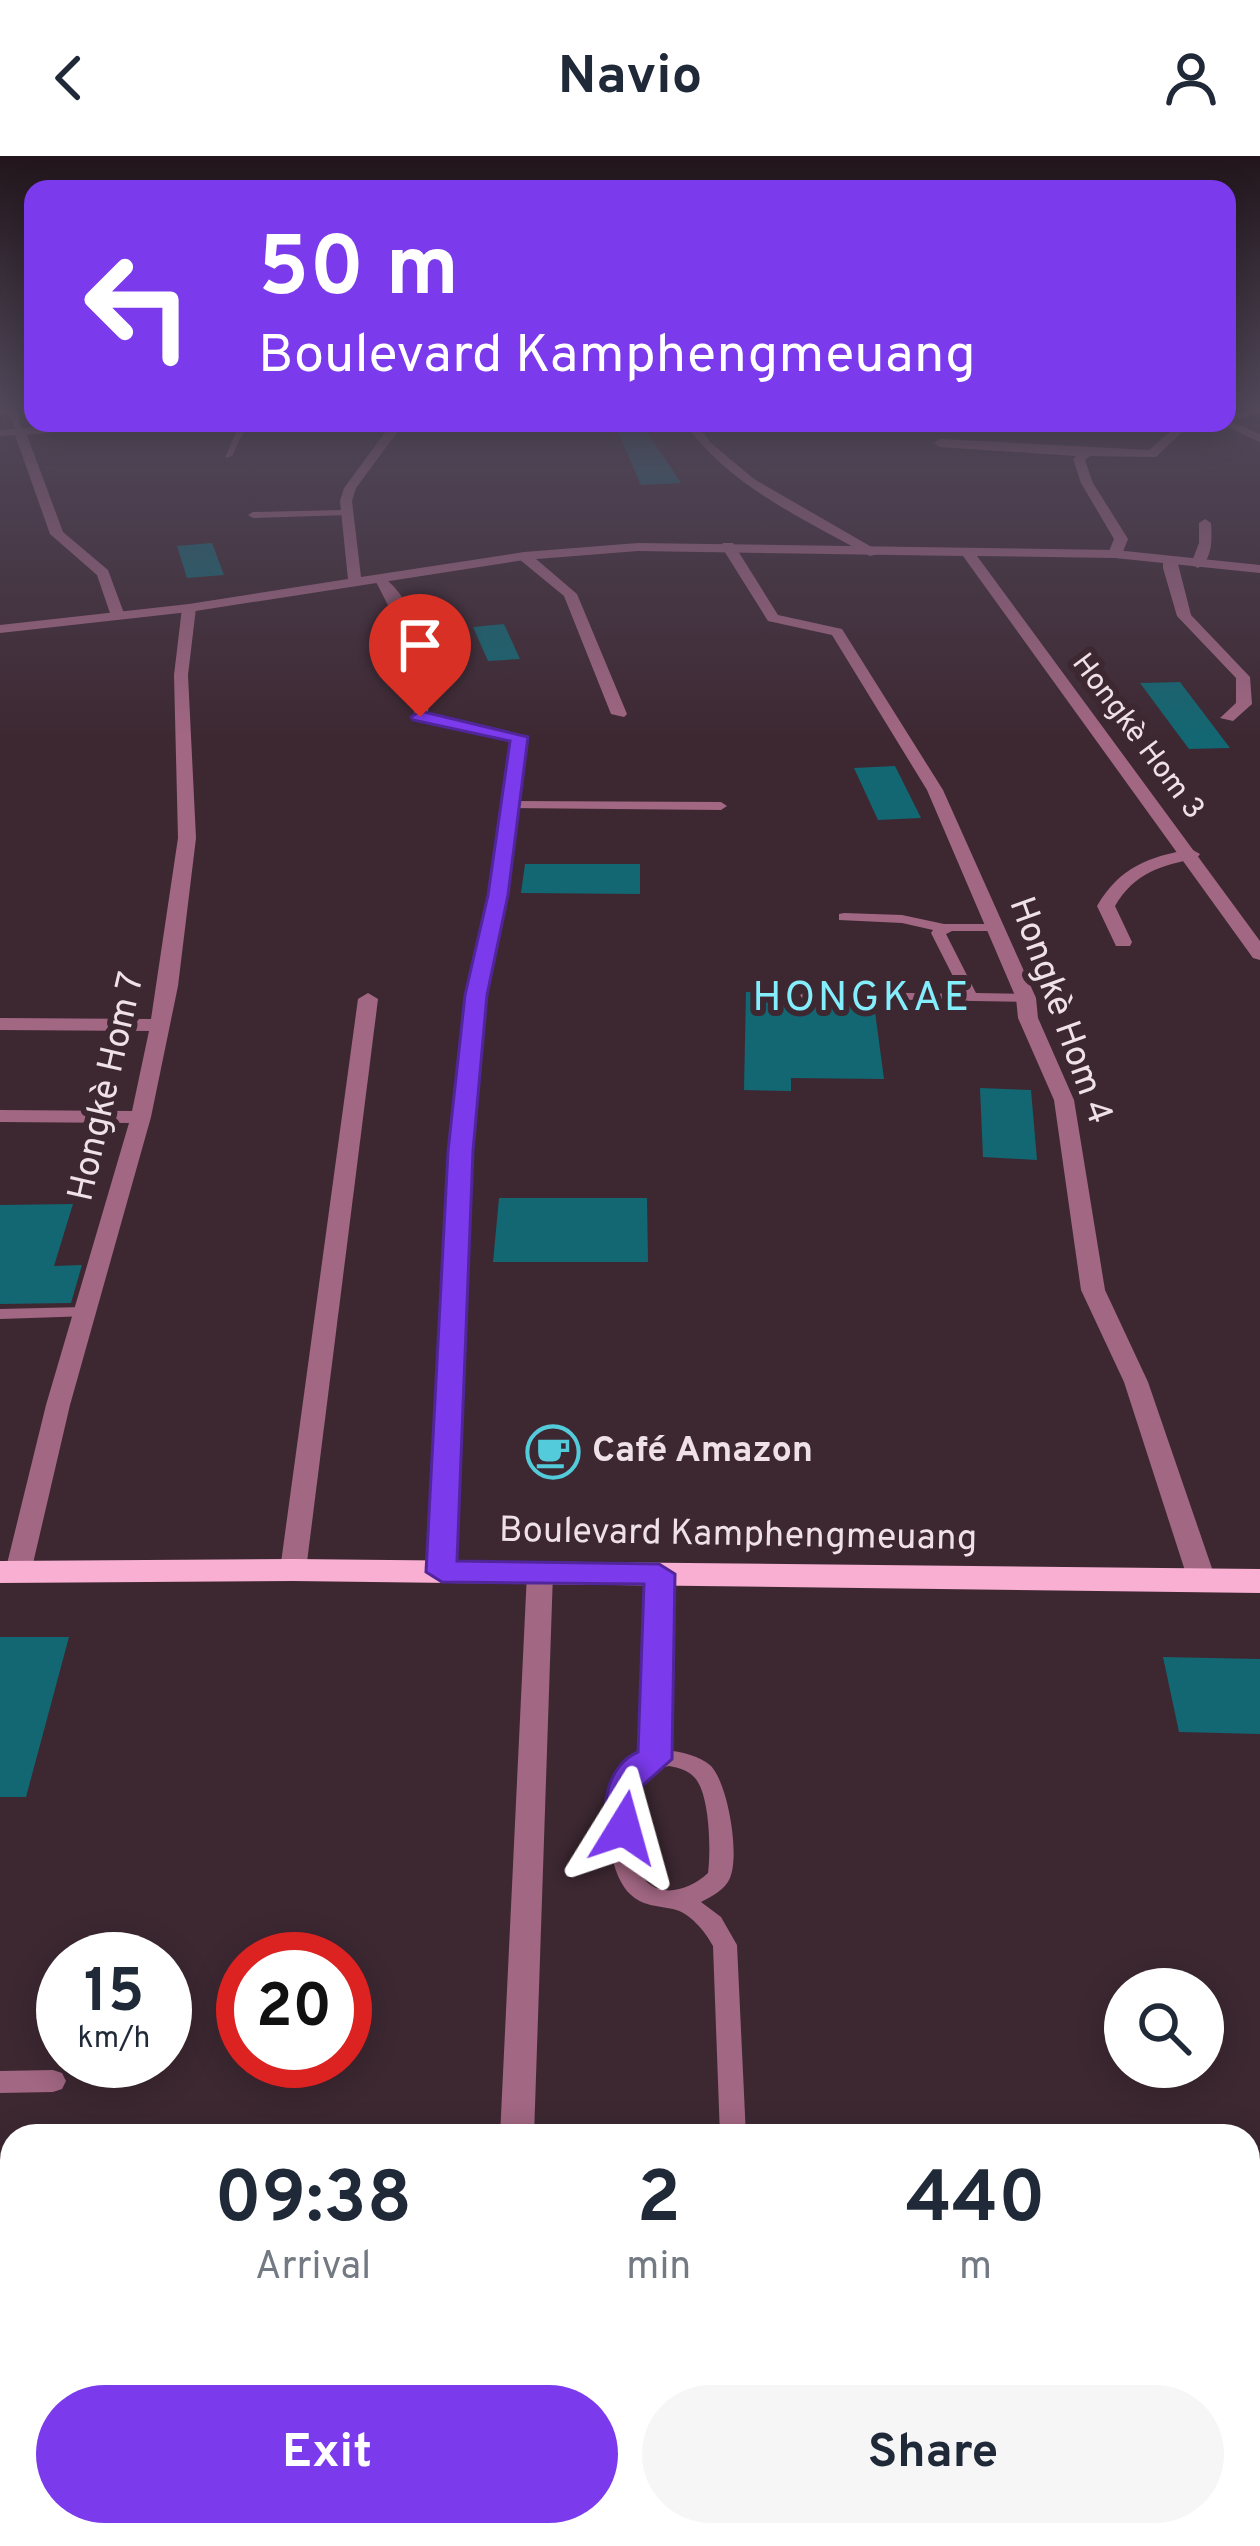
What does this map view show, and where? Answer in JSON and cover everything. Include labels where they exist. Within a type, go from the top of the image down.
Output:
[{"type":"main road","name":"Boulevard Kamphengmeuang","points":[[9,1572],[293,1570],[1260,1581]]},
{"type":"street","points":[[51,517],[57,533],[103,573],[118,616]]},
{"type":"street","points":[[345,517],[355,584]]},
{"type":"street","points":[[811,517],[875,553]]},
{"type":"street","points":[[1107,517],[1121,539],[1115,554]]},
{"type":"street","points":[[1198,564],[1206,543],[1205,523]]},
{"type":"street","points":[[0,629],[189,608],[524,556],[728,546],[875,553],[1115,554],[1260,568]]},
{"type":"street","name":"Hongkè Hom 4","points":[[728,546],[773,618],[837,632],[935,790],[997,927],[1026,998],[1028,1018],[1064,1100],[1094,1291],[1136,1382],[1202,1580]]},
{"type":"street","name":"Hongkè Hom 3","points":[[968,554],[1260,954]]},
{"type":"street","points":[[524,556],[570,594],[619,714]]},
{"type":"street","points":[[1170,560],[1169,578],[1185,604],[1184,616],[1195,633],[1243,677],[1244,704],[1228,718]]},
{"type":"street","points":[[382,580],[414,631],[423,688],[420,717],[519,737],[512,805],[476,995],[460,1151],[442,1572]]},
{"type":"street","name":"Hongkè Hom 7","points":[[9,1572],[141,1117],[160,1025],[187,838],[181,675],[189,608]]},
{"type":"street","points":[[1123,942],[1106,906],[1118,883],[1143,862],[1191,854]]},
{"type":"street","points":[[293,1570],[368,999]]},
{"type":"street","points":[[0,1024],[160,1025]]},
{"type":"street","points":[[0,1116],[141,1117]]},
{"type":"street","points":[[517,2124],[540,1573]]},
{"type":"lane","points":[[512,805],[722,806]]},
{"type":"lane","points":[[844,916],[902,919],[944,928],[997,927]]},
{"type":"lane","points":[[944,928],[938,933],[974,999]]},
{"type":"lane","points":[[807,995],[1026,998]]},
{"type":"lane","points":[[0,1314],[84,1312]]},
{"type":"lane","points":[[655,1759],[659,1574]]},
{"type":"lane","points":[[682,1900],[710,1888],[719,1877],[714,1783],[708,1773],[684,1760],[655,1759],[641,1764],[625,1783],[626,1864],[629,1876],[650,1895],[682,1900],[713,1924],[725,1945],[732,2124]]},
{"type":"lane","points":[[0,2081],[36,2080]]},
{"type":"building","points":[[212,543],[224,575],[187,578],[177,546]]},
{"type":"building","points":[[504,624],[520,659],[488,661],[473,627]]},
{"type":"building","points":[[1180,682],[1230,748],[1189,749],[1140,683]]},
{"type":"building","points":[[895,766],[921,818],[878,820],[854,768]]},
{"type":"building","points":[[525,864],[640,864],[640,894],[521,893]]},
{"type":"building","points":[[746,992],[790,993],[790,1003],[874,1004],[884,1079],[791,1078],[791,1091],[744,1090]]},
{"type":"building","points":[[980,1088],[1031,1090],[1037,1160],[983,1157]]},
{"type":"building","points":[[499,1198],[647,1198],[648,1262],[493,1262]]},
{"type":"building","points":[[73,1204],[54,1266],[82,1265],[71,1303],[0,1304],[0,1205]]},
{"type":"building","points":[[0,1637],[69,1637],[26,1797],[0,1797]]},
{"type":"building","points":[[1163,1657],[1260,1659],[1260,1734],[1179,1732]]},
{"type":"place","name":"Café Amazon","points":[[553,1452]]},
{"type":"district","name":"HONGKAE","points":[[862,999]]},
{"type":"route","points":[[420,717],[519,737],[498,895],[476,995],[460,1151],[442,1572],[659,1574],[655,1759],[631,1772],[625,1783],[624,1828]]}]
